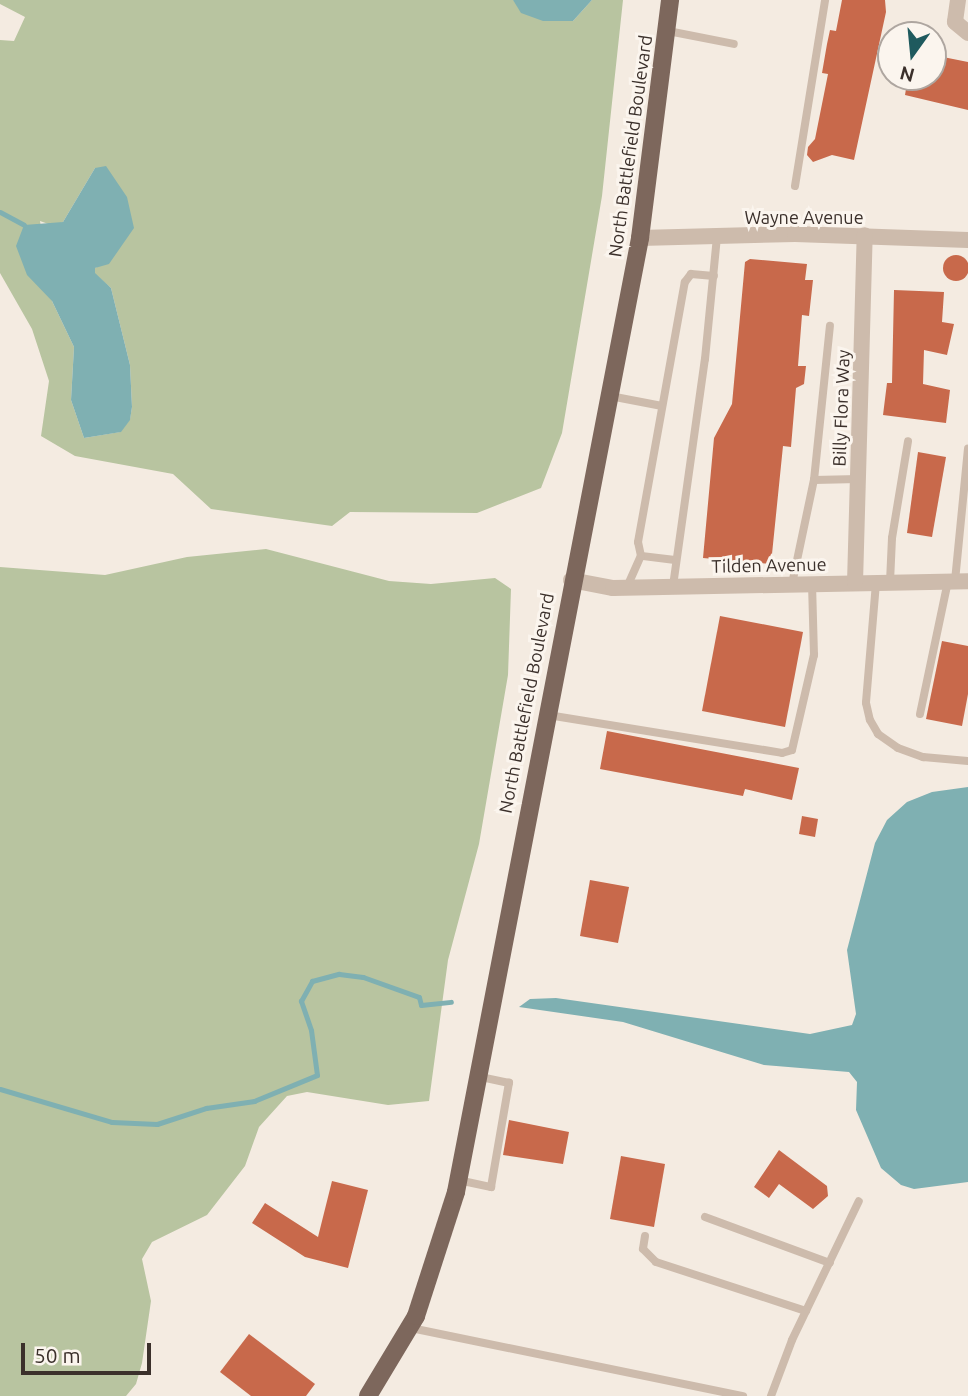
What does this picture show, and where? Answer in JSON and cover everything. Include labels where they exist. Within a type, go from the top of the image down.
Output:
[{"type":"main road","name":"North Battlefield Boulevard","points":[[368,1396],[411,1328],[432,1279],[458,1180],[571,580],[640,238],[670,0]]},
{"type":"street","points":[[958,0],[955,22],[968,33]]},
{"type":"street","name":"Wayne Avenue","points":[[640,238],[866,235],[968,240]]},
{"type":"street","name":"Billy Flora Way","points":[[855,583],[866,235]]},
{"type":"street","name":"Tilden Avenue","points":[[571,580],[627,587],[957,581]]},
{"type":"lane","points":[[795,186],[825,0]]},
{"type":"lane","points":[[668,31],[734,44]]},
{"type":"lane","points":[[673,586],[717,237]]},
{"type":"lane","points":[[627,587],[641,556],[638,542],[685,282],[691,274],[714,276]]},
{"type":"lane","points":[[792,584],[814,480],[830,326]]},
{"type":"lane","points":[[608,396],[663,406]]},
{"type":"lane","points":[[908,441],[883,582],[866,703],[877,734],[898,747],[923,757],[968,761]]},
{"type":"lane","points":[[920,714],[957,581],[967,453]]},
{"type":"lane","points":[[814,480],[858,479]]},
{"type":"lane","points":[[641,556],[675,560]]},
{"type":"lane","points":[[545,715],[782,753],[792,750],[814,655],[812,584]]},
{"type":"lane","points":[[458,1180],[491,1187],[509,1083],[477,1076]]},
{"type":"lane","points":[[771,1396],[806,1311],[859,1201]]},
{"type":"lane","points":[[705,1217],[830,1263]]},
{"type":"lane","points":[[645,1236],[643,1249],[656,1262],[806,1311]]},
{"type":"lane","points":[[411,1328],[743,1396]]},
{"type":"green space","points":[[0,0],[513,0],[573,21],[592,0],[623,0],[602,196],[562,433],[541,488],[477,513],[350,512],[332,526],[211,509],[173,474],[75,456],[41,436],[49,381],[32,329],[0,273],[0,40],[14,41],[25,17],[0,4]],"holes":[[[95,168],[105,263],[95,268],[95,274],[111,288],[130,365],[132,407],[130,419],[120,432],[84,438],[71,400],[74,347],[52,301],[40,221],[54,226],[63,222]]]},
{"type":"green space","points":[[266,549],[389,581],[431,584],[495,578],[511,589],[508,675],[479,844],[448,960],[429,1101],[388,1105],[307,1092],[287,1096],[259,1127],[245,1166],[207,1215],[152,1242],[142,1259],[151,1301],[142,1363],[136,1384],[126,1396],[0,1396],[0,567],[105,575],[187,557]]},
{"type":"water","points":[[513,0],[592,0],[573,21],[543,21],[521,13]]},
{"type":"water","points":[[106,166],[127,197],[134,228],[109,264],[95,268],[95,273],[111,288],[130,365],[132,407],[130,420],[121,432],[84,438],[71,400],[74,347],[52,301],[27,275],[16,246],[24,225],[63,222],[95,168]]},
{"type":"water","points":[[968,787],[968,1182],[914,1189],[901,1185],[881,1168],[856,1110],[857,1082],[849,1072],[764,1065],[623,1022],[519,1007],[530,999],[556,998],[810,1034],[852,1025],[856,1014],[847,950],[875,843],[887,820],[907,802],[932,792]]},
{"type":"building","points":[[842,0],[885,0],[884,21],[877,21],[877,54],[854,160],[832,155],[813,162],[807,155],[808,147],[815,139],[828,74],[822,73],[830,30],[836,31]]},
{"type":"building","points":[[947,58],[968,62],[968,110],[905,95],[906,91],[947,91]]},
{"type":"building","points":[[956,255],[965,259],[969,268],[965,277],[956,281],[947,277],[943,268],[947,259]]},
{"type":"building","points":[[750,259],[807,264],[805,280],[813,280],[809,316],[802,315],[798,366],[806,366],[804,384],[796,388],[791,447],[783,446],[771,564],[703,558],[714,438],[732,404],[745,262]]},
{"type":"building","points":[[894,290],[944,292],[942,322],[954,324],[947,355],[924,350],[923,384],[950,390],[946,423],[883,415],[887,383],[892,383]]},
{"type":"building","points":[[918,452],[946,457],[932,537],[907,533]]},
{"type":"building","points":[[720,616],[803,632],[785,727],[702,711]]},
{"type":"building","points":[[942,641],[968,646],[968,694],[962,726],[926,719]]},
{"type":"building","points":[[607,731],[799,768],[792,800],[745,789],[743,796],[600,769]]},
{"type":"building","points":[[802,816],[818,819],[815,837],[799,834]]},
{"type":"building","points":[[590,880],[629,887],[618,943],[580,936]]},
{"type":"building","points":[[509,1120],[569,1132],[563,1164],[503,1155]]},
{"type":"building","points":[[779,1150],[827,1186],[828,1196],[813,1209],[779,1184],[769,1198],[754,1187]]},
{"type":"building","points":[[621,1156],[665,1164],[654,1227],[610,1219]]},
{"type":"building","points":[[332,1181],[368,1190],[348,1268],[305,1257],[252,1223],[265,1203],[318,1237]]},
{"type":"building","points":[[249,1334],[315,1384],[306,1396],[251,1396],[220,1372]]},
{"type":"waterway","points":[[0,212],[24,225]]},
{"type":"waterway","points":[[0,1089],[112,1122],[157,1124],[206,1108],[254,1101],[317,1075],[311,1030],[301,1001],[312,981],[339,974],[363,977],[419,997],[421,1005],[451,1002]]}]
